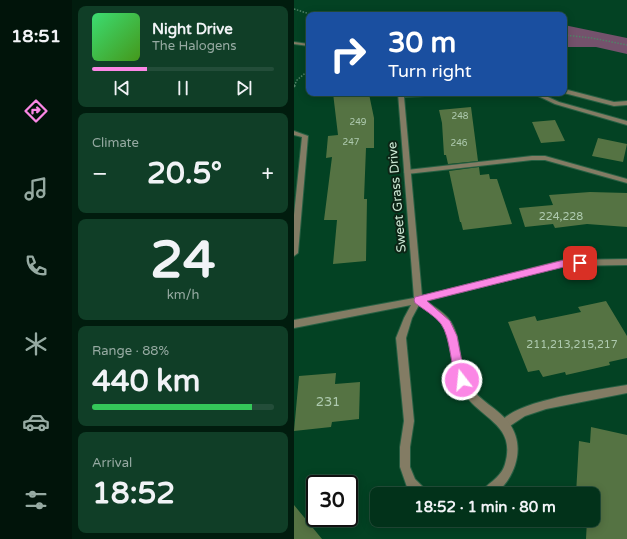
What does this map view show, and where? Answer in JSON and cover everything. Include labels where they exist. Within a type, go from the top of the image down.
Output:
[{"type":"street","points":[[294,44],[306,45]]},
{"type":"street","points":[[567,92],[614,104],[627,103]]},
{"type":"street","name":"Sweet Grass Drive","points":[[401,96],[418,300]]},
{"type":"street","points":[[542,96],[557,103],[627,123]]},
{"type":"street","points":[[294,133],[305,136],[296,216],[294,253]]},
{"type":"street","points":[[407,172],[545,158],[627,181]]},
{"type":"street","points":[[294,324],[418,300],[564,263],[627,262]]},
{"type":"street","points":[[418,300],[445,321],[452,336],[455,357],[462,380],[468,392],[480,404],[495,415],[509,432],[514,449],[511,464],[502,480],[494,487]]},
{"type":"street","points":[[416,487],[411,482],[405,467],[404,447],[409,421],[401,338],[408,318],[418,300]]},
{"type":"street","points":[[504,425],[522,412],[546,404],[627,389]]},
{"type":"path","points":[[294,9],[306,13]]},
{"type":"path","points":[[567,35],[592,38],[627,45]]},
{"type":"path","points":[[294,87],[297,80],[306,72]]},
{"type":"shaded area","points":[[567,26],[627,38],[627,54],[596,47],[567,47]]},
{"type":"building","points":[[333,96],[369,96],[374,118],[374,148],[366,148],[364,199],[367,199],[366,261],[333,264],[337,220],[324,220],[332,157],[326,158],[328,136],[338,135]]},
{"type":"building","points":[[471,107],[478,161],[448,164],[446,155],[444,155],[442,123],[439,110]]},
{"type":"building","points":[[555,120],[565,141],[541,143],[532,122]]},
{"type":"building","points":[[598,138],[627,144],[623,162],[592,156]]},
{"type":"building","points":[[479,167],[480,175],[489,174],[490,179],[497,179],[512,224],[463,230],[449,171]]},
{"type":"building","points":[[590,192],[627,193],[627,227],[587,224],[555,228],[553,224],[525,227],[519,208],[553,205],[549,195]]},
{"type":"building","points":[[606,301],[627,336],[627,358],[609,362],[610,365],[566,375],[565,372],[543,377],[539,370],[528,372],[508,322],[535,316],[537,321],[581,312],[578,307]]},
{"type":"building","points":[[336,373],[335,384],[360,382],[359,419],[332,422],[331,427],[294,431],[299,376]]},
{"type":"building","points":[[591,427],[627,435],[627,539],[586,539],[587,527],[600,527],[600,487],[576,487],[579,441],[590,443]]},
{"type":"building","points":[[294,505],[306,520],[306,527],[312,527],[322,539],[294,539]]},
{"type":"route","points":[[462,380],[455,357],[452,336],[445,321],[418,300],[564,263],[580,263]]}]
